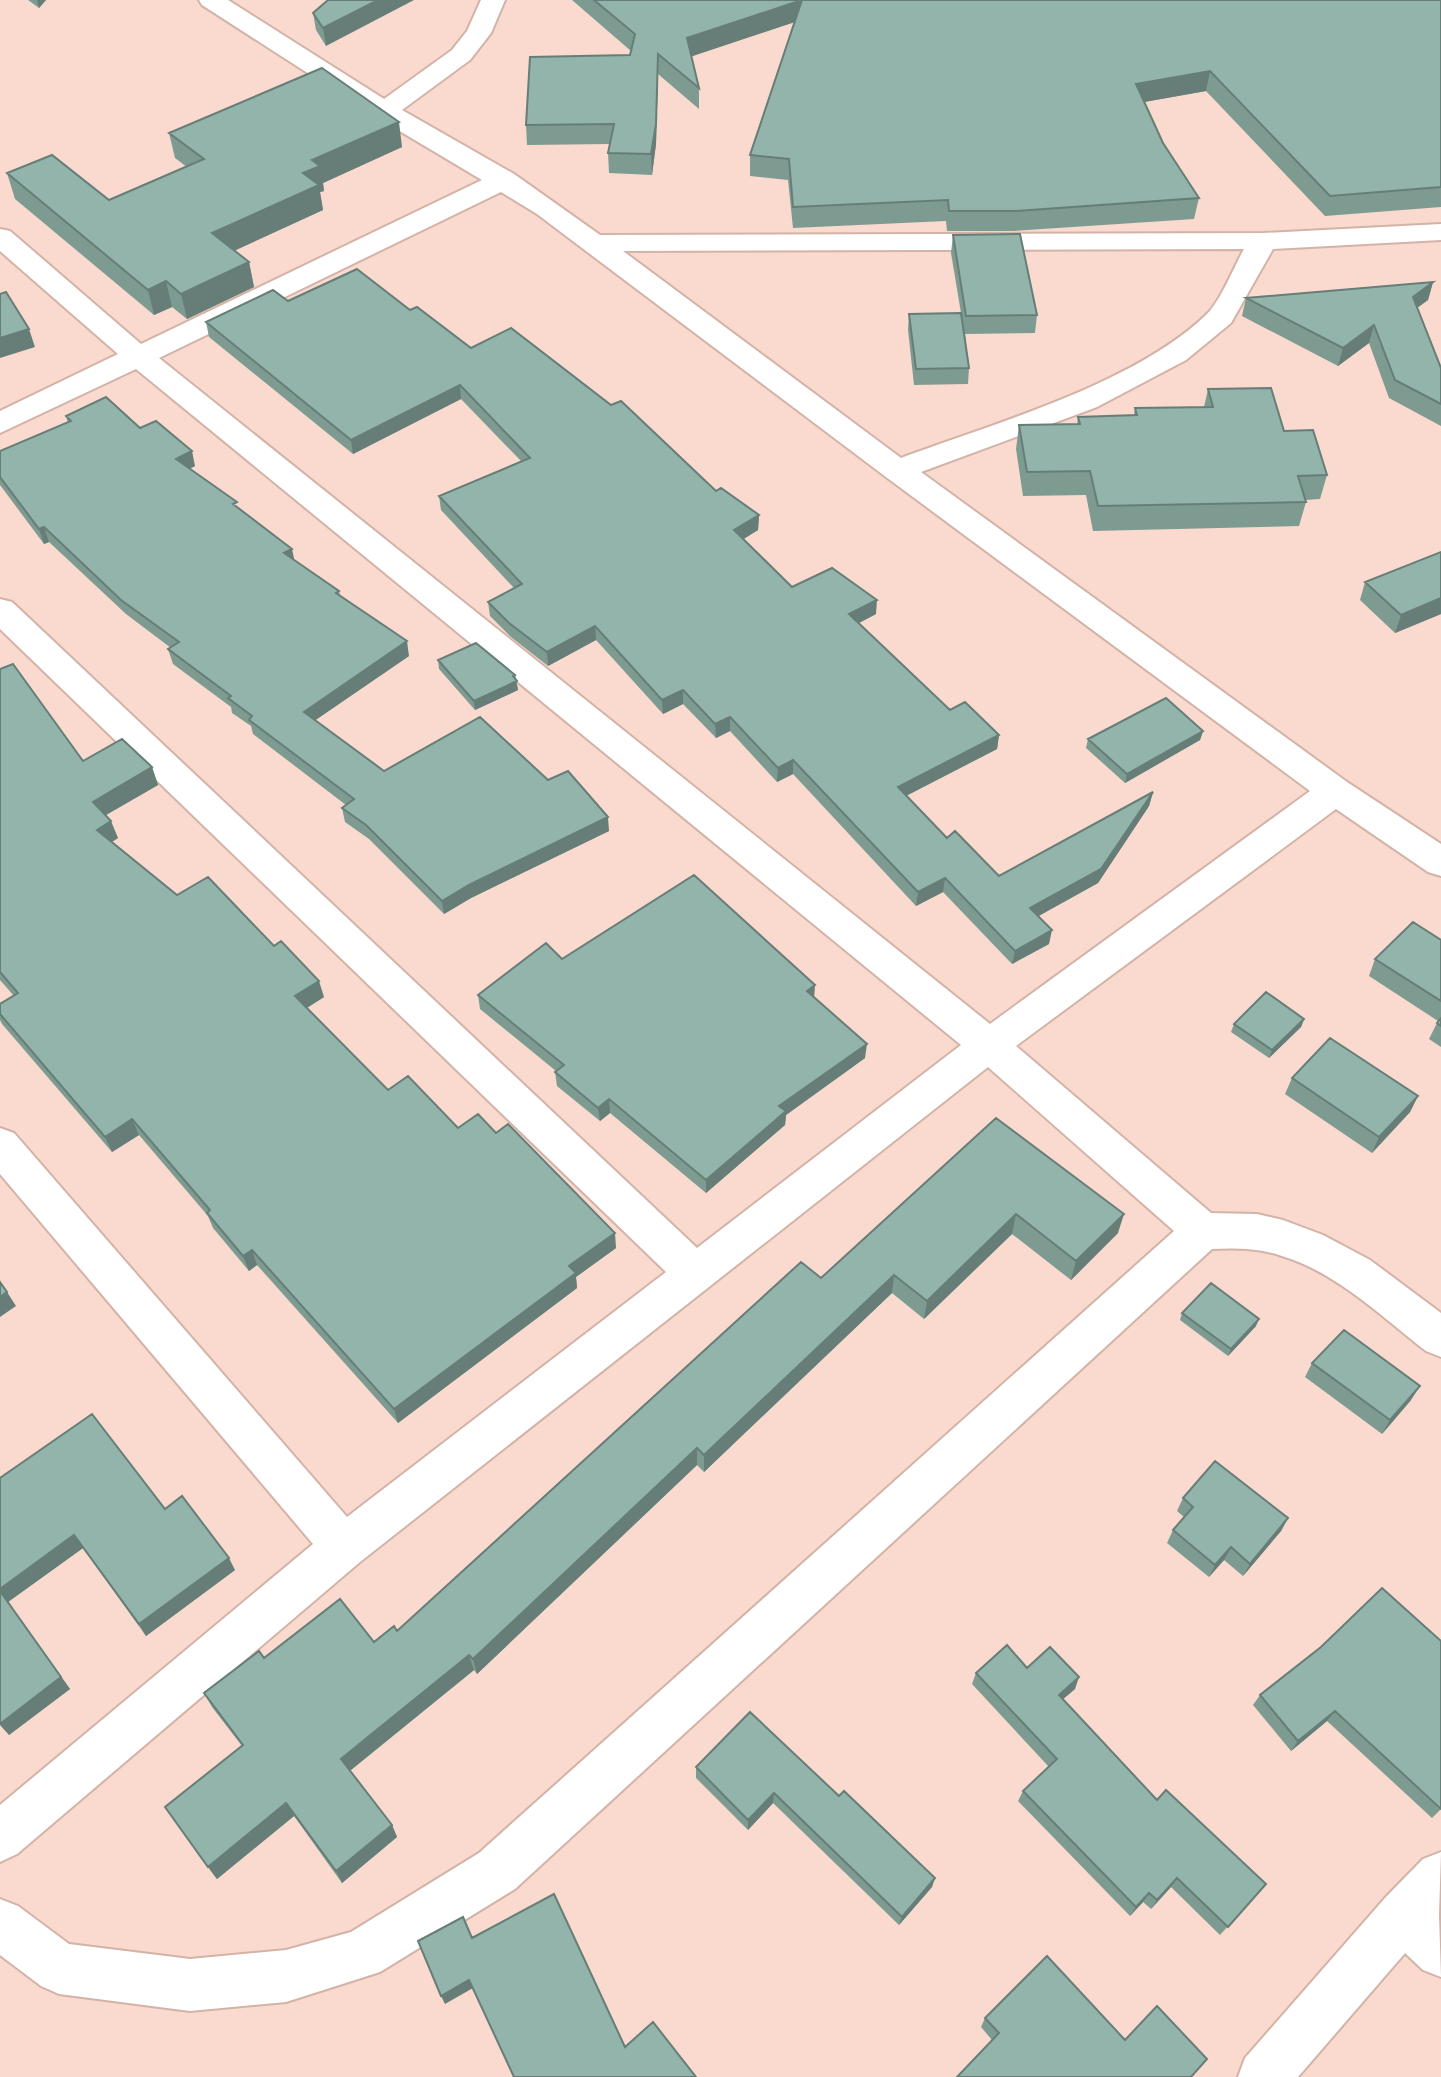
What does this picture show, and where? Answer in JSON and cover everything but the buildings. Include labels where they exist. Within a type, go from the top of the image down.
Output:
[{"type":"street","points":[[211,0],[385,111],[504,180],[596,243],[897,470],[1335,791],[1441,862]]},
{"type":"street","points":[[385,111],[461,55],[479,33],[493,0]]},
{"type":"street","points":[[0,424],[504,180]]},
{"type":"street","points":[[596,243],[1263,241],[1441,232]]},
{"type":"street","points":[[0,237],[139,357],[989,1045],[1203,1231],[1256,1232],[1305,1245],[1357,1274],[1441,1338]]},
{"type":"street","points":[[897,470],[1086,400],[1176,354],[1221,317],[1263,241]]},
{"type":"street","points":[[0,610],[695,1274]]},
{"type":"street","points":[[0,1837],[344,1547],[989,1045],[1335,791]]},
{"type":"street","points":[[0,1145],[344,1547]]},
{"type":"street","points":[[0,1924],[59,1968],[190,1985],[286,1976],[362,1954],[497,1871],[1203,1231]]},
{"type":"street","points":[[1264,2077],[1403,1916],[1441,1877]]},
{"type":"street","points":[[1403,1916],[1441,1952]]}]
